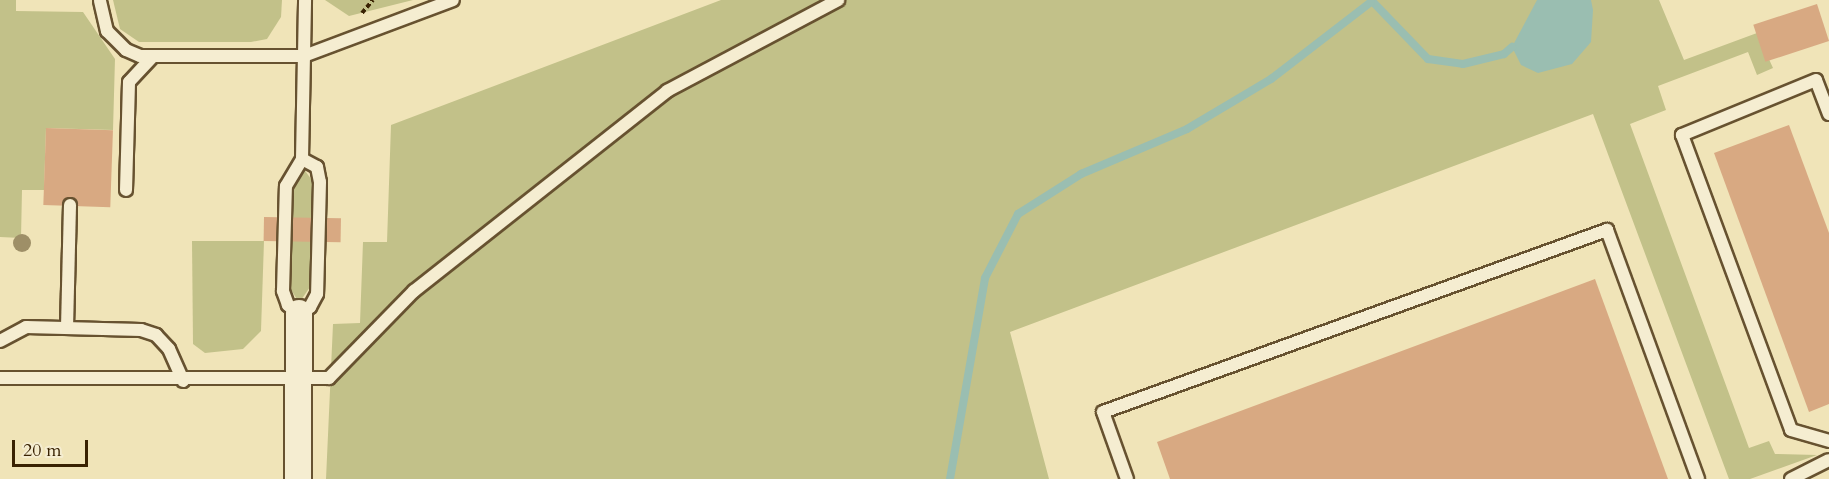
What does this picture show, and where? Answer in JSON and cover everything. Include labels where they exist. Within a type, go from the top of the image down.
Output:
[{"type":"street","points":[[298,479],[299,313]]},
{"type":"lane","points":[[302,159],[316,167],[320,182],[317,294],[310,307],[299,313],[288,304],[283,281],[286,186],[302,159],[305,0]]},
{"type":"lane","points":[[100,1],[107,31],[126,50],[153,56],[304,56],[453,0]]},
{"type":"lane","points":[[0,378],[299,381],[329,378],[414,291],[667,91],[838,0]]},
{"type":"lane","points":[[126,190],[129,82],[153,56]]},
{"type":"lane","points":[[1829,114],[1816,80],[1682,135],[1791,430],[1829,441]]},
{"type":"lane","points":[[68,327],[70,206]]},
{"type":"lane","points":[[1127,479],[1103,412],[1607,230],[1698,479]]},
{"type":"lane","points":[[0,341],[26,327],[68,327],[156,335],[183,381]]},
{"type":"lane","points":[[1791,479],[1829,460]]},
{"type":"shaded area","points":[[0,0],[16,0],[16,11],[83,12],[115,59],[113,130],[46,128],[44,190],[22,190],[21,238],[0,237]]},
{"type":"shaded area","points":[[113,0],[282,0],[281,17],[267,39],[251,42],[139,42],[120,29]]},
{"type":"shaded area","points":[[325,0],[413,0],[349,16]]},
{"type":"shaded area","points":[[721,0],[1537,0],[1591,42],[1591,0],[1659,0],[1684,60],[1757,33],[1773,68],[1757,75],[1748,52],[1658,86],[1666,110],[1630,124],[1749,448],[1769,441],[1775,454],[1817,455],[1750,479],[1729,479],[1593,114],[1010,332],[1049,479],[326,479],[333,324],[360,323],[363,242],[387,242],[391,125]]},
{"type":"shaded area","points":[[303,168],[314,183],[310,287],[299,303],[289,286],[293,184]]},
{"type":"shaded area","points":[[192,241],[264,241],[261,331],[243,349],[205,353],[193,344]]},
{"type":"water","points":[[1537,0],[1591,0],[1593,10],[1591,42],[1572,64],[1538,73],[1521,65],[1512,47]]},
{"type":"building","points":[[1817,4],[1829,41],[1765,62],[1753,25]]},
{"type":"building","points":[[1789,125],[1829,233],[1829,404],[1809,412],[1714,153]]},
{"type":"building","points":[[46,128],[113,130],[110,207],[43,205]]},
{"type":"building","points":[[264,217],[341,218],[341,242],[264,241]]},
{"type":"building","points":[[1595,279],[1668,479],[1170,479],[1157,442]]},
{"type":"waterway","points":[[1371,0],[1428,59],[1463,64],[1504,54],[1512,47]]},
{"type":"waterway","points":[[950,479],[985,278],[1018,214],[1081,174],[1187,129],[1271,79],[1371,2]]}]
